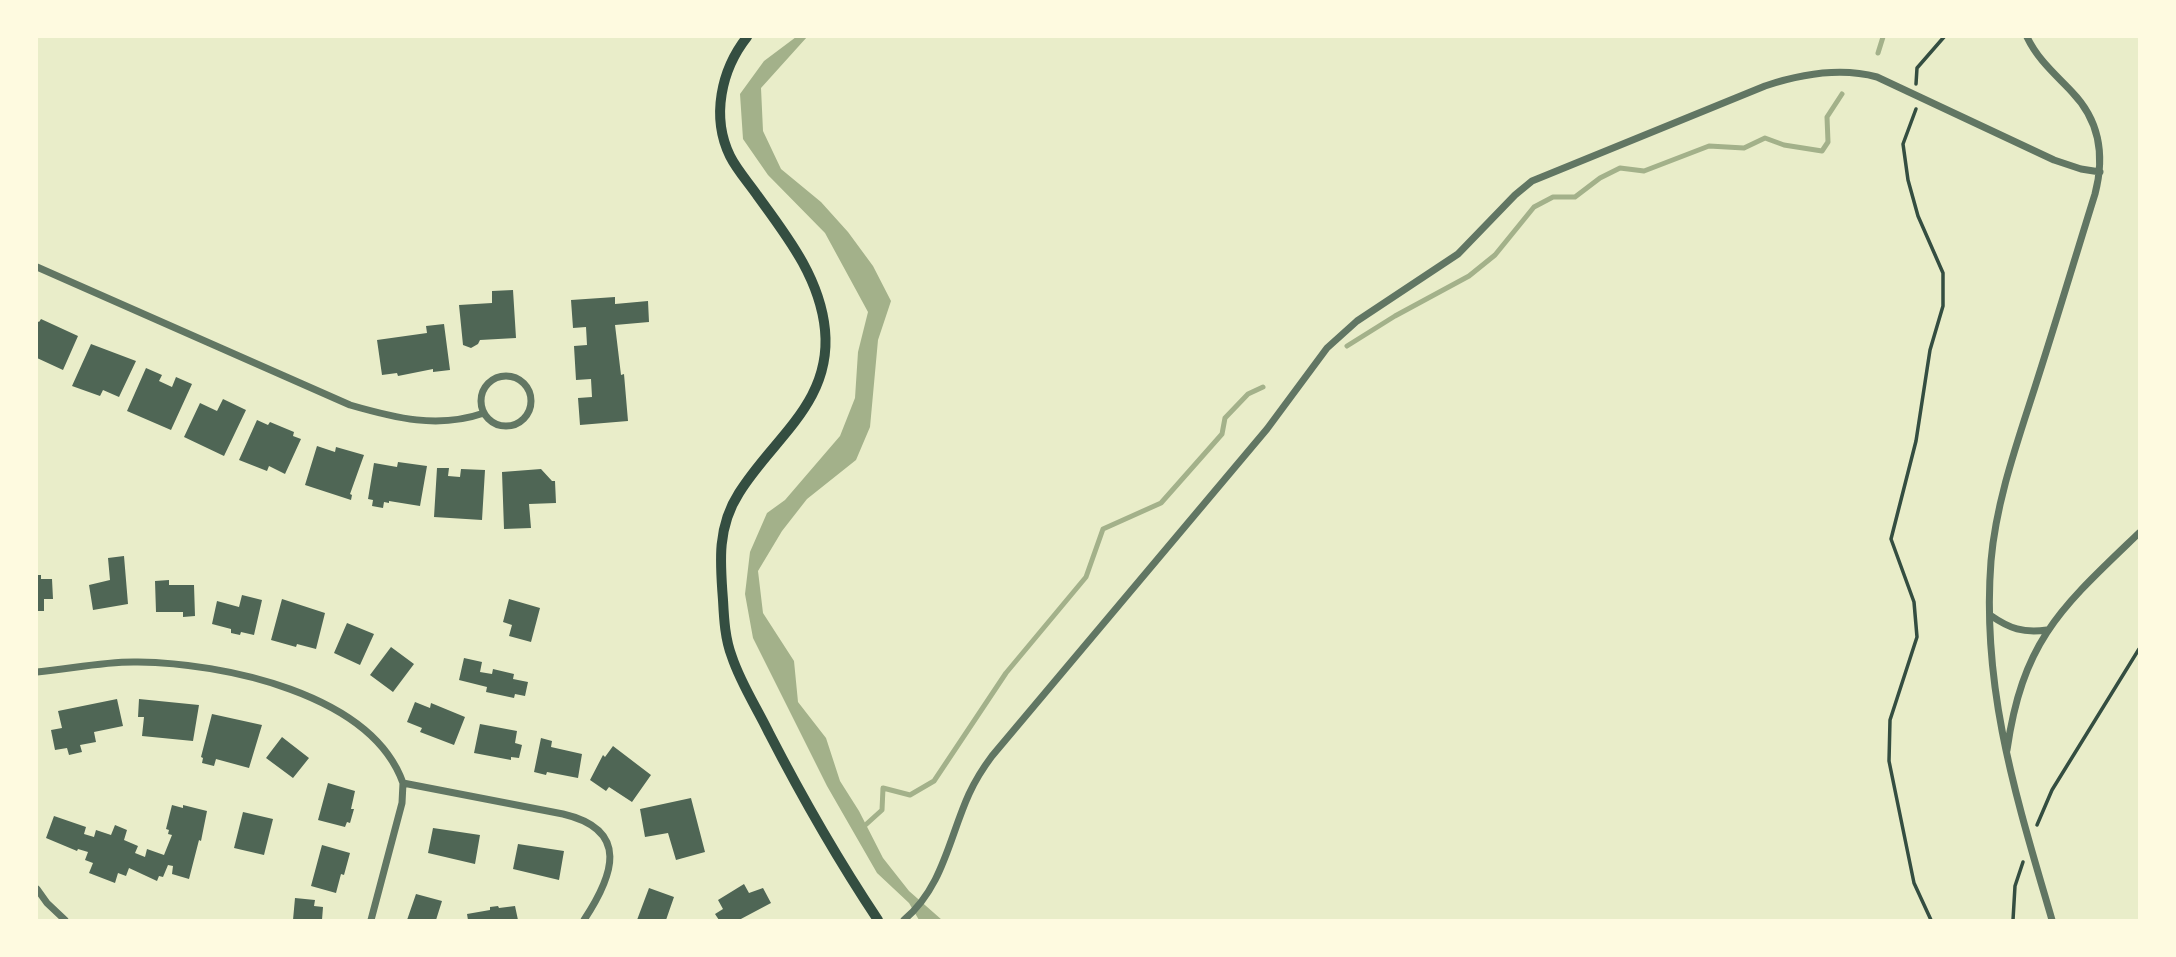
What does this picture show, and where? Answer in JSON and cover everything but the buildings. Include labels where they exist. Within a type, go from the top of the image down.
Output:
[{"type":"main road","points":[[747,37],[734,55],[723,85],[720,115],[723,137],[735,166],[790,240],[810,276],[822,310],[825,352],[822,370],[812,397],[744,485],[726,518],[720,553],[726,636],[737,670],[792,776],[878,920]]},
{"type":"street","points":[[2027,37],[2047,67],[2074,93],[2090,116],[2099,142],[2100,172],[2013,458],[1999,510],[1991,559],[1990,615],[1995,690],[2029,846],[2052,920]]},
{"type":"street","points":[[907,918],[926,897],[944,862],[968,795],[992,756],[1261,436],[1319,357],[1348,328],[1458,254],[1532,181],[1765,86],[1791,78],[1837,72],[1877,77],[2054,160],[2100,172]]},
{"type":"street","points":[[37,267],[350,405],[398,417],[433,422],[462,421],[484,413]]},
{"type":"street","points":[[505,376],[521,380],[527,385],[532,401],[527,417],[520,422],[504,426],[496,424],[484,413],[481,397],[489,382],[505,376]]},
{"type":"street","points":[[2007,754],[2020,689],[2035,651],[2047,630],[2077,593],[2139,533]]},
{"type":"street","points":[[1990,615],[2013,630],[2047,630]]},
{"type":"street","points":[[37,672],[137,662],[208,668],[254,678],[312,700],[350,719],[385,751],[399,771],[403,783],[402,803],[371,920]]},
{"type":"street","points":[[403,783],[582,818],[594,826],[606,839],[610,861],[608,878],[584,920]]},
{"type":"street","points":[[37,889],[65,920]]},
{"type":"path","points":[[1931,920],[1914,883],[1889,761],[1890,720],[1917,637],[1914,602],[1891,539],[1916,442],[1930,349],[1943,306],[1944,273],[1918,216],[1908,180],[1903,144],[1917,111],[1917,68],[1944,37]]},
{"type":"path","points":[[2035,832],[2052,790],[2139,649]]},
{"type":"path","points":[[2013,920],[2015,886],[2025,855]]},
{"type":"shaded area","points":[[796,37],[807,37],[761,88],[763,131],[781,169],[821,202],[848,232],[873,266],[891,301],[878,340],[870,427],[856,460],[807,499],[782,531],[758,571],[763,613],[794,661],[798,702],[826,738],[840,781],[883,858],[909,891],[942,920],[919,920],[909,903],[877,873],[827,786],[753,638],[745,594],[750,552],[767,513],[785,500],[840,436],[855,398],[858,352],[868,312],[825,233],[768,175],[743,139],[740,94],[764,61]]},
{"type":"waterway","points":[[1878,53],[1883,37]]},
{"type":"waterway","points":[[1347,346],[1395,316],[1469,276],[1495,255],[1534,207],[1553,197],[1575,197],[1600,178],[1620,168],[1644,171],[1709,146],[1744,148],[1765,138],[1784,145],[1822,151],[1828,142],[1827,117],[1842,94]]},
{"type":"waterway","points":[[861,829],[882,810],[883,788],[910,795],[934,781],[1006,673],[1086,577],[1103,529],[1161,503],[1222,434],[1225,418],[1248,394],[1263,387]]}]
